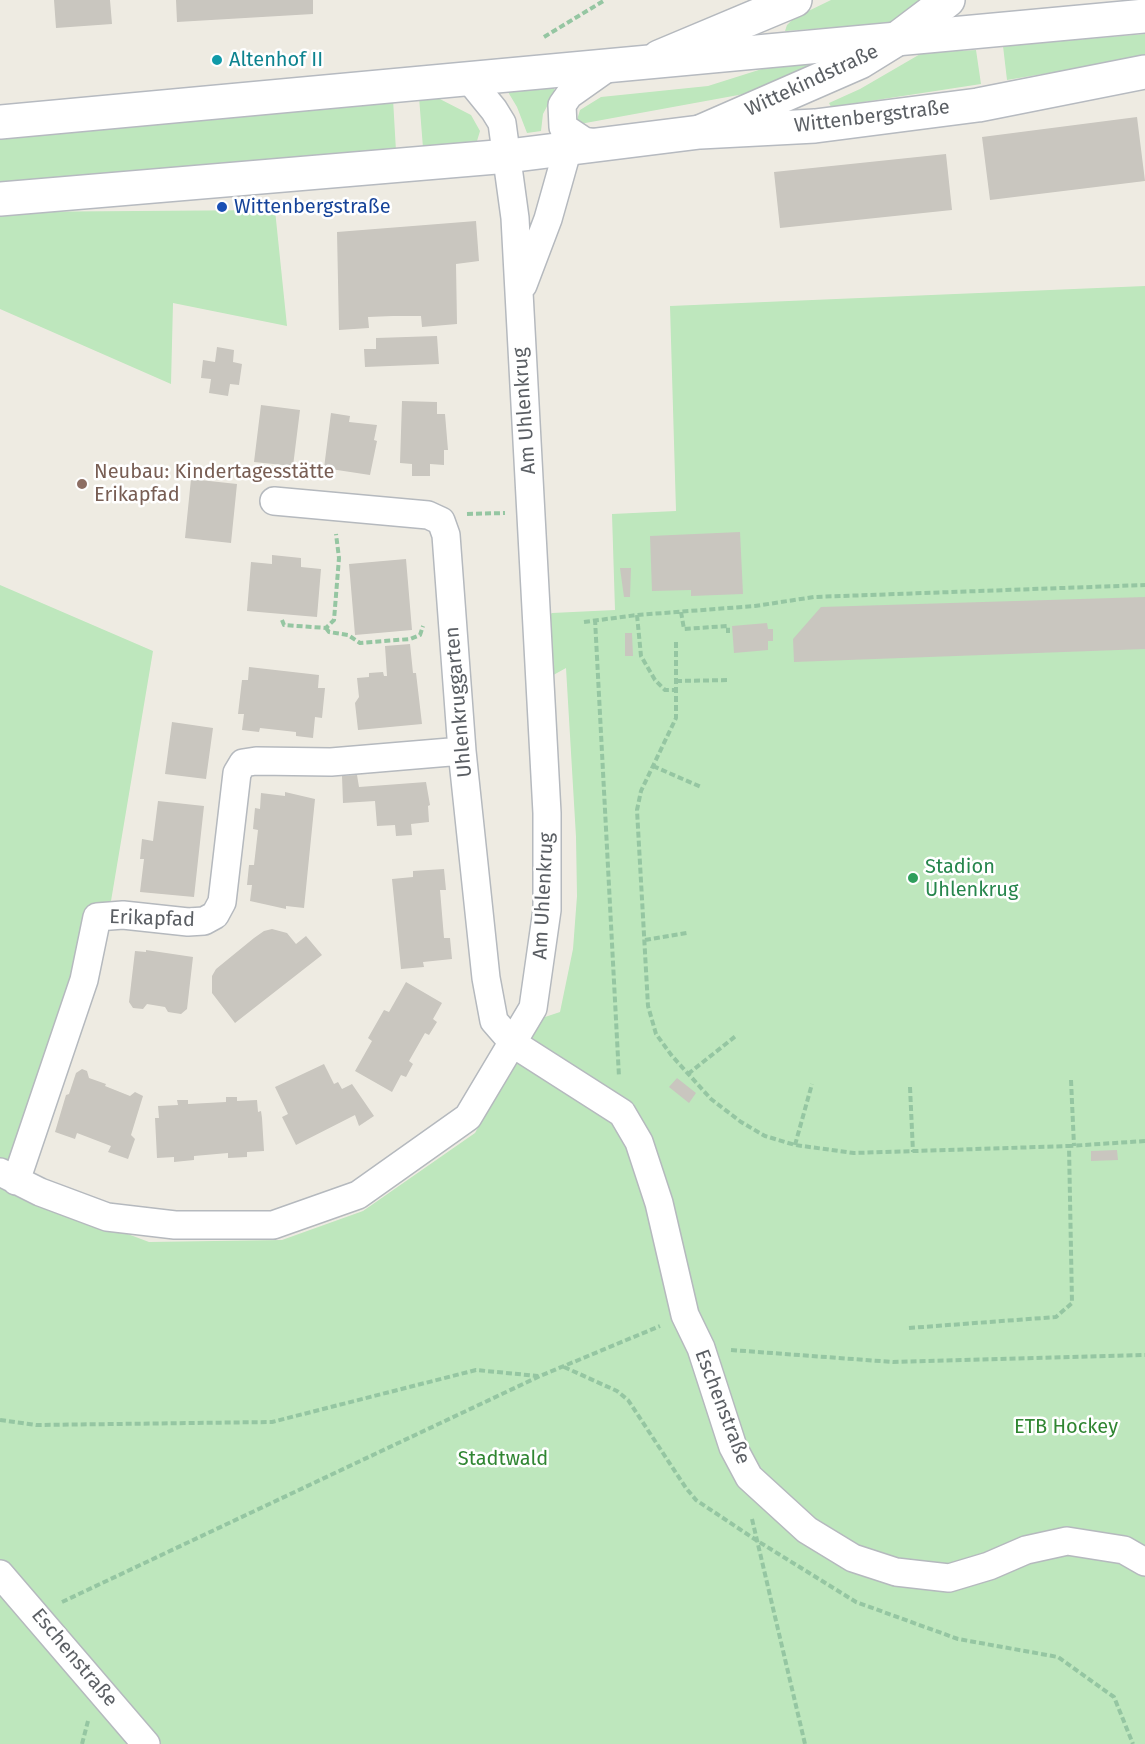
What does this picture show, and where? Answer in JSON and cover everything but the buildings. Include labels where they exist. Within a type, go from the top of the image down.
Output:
[{"type":"main road","points":[[644,63],[795,0]]},
{"type":"main road","name":"Wittekindstraße","points":[[700,132],[860,62],[894,41],[948,0]]},
{"type":"main road","points":[[0,122],[1145,16]]},
{"type":"main road","name":"Wittenbergstraße","points":[[0,199],[508,156],[700,132],[815,126],[978,105],[1145,72]]},
{"type":"street","name":"Wittenbergstraße","points":[[582,146],[584,141],[563,127],[562,105],[569,95],[610,66]]},
{"type":"street","name":"Am Uhlenkrug","points":[[8,1176],[107,1217],[175,1226],[273,1225],[358,1195],[468,1117],[514,1044],[533,1008],[542,958],[547,900],[545,768],[519,294],[508,156],[502,123],[468,78]]},
{"type":"street","name":"Am Uhlenkrug","points":[[519,294],[582,146]]},
{"type":"street","name":"Uhlenkruggarten","points":[[274,501],[428,515],[441,520],[446,535],[462,752],[486,978],[494,1021],[514,1044]]},
{"type":"street","name":"Erikapfad","points":[[8,1176],[84,980],[97,917],[123,915],[188,922],[204,921],[215,915],[222,902],[237,773],[243,763],[256,761],[331,762],[462,752]]},
{"type":"street","name":"Eschenstraße","points":[[514,1044],[622,1113],[639,1142],[650,1172],[685,1315],[701,1348],[733,1447],[749,1477],[807,1530],[853,1558],[896,1572],[949,1578],[989,1566],[1026,1550],[1067,1540],[1124,1550],[1145,1562]]},
{"type":"street","name":"Eschenstraße","points":[[0,1574],[146,1744]]},
{"type":"path","points":[[544,37],[605,0]]},
{"type":"path","points":[[326,628],[334,620],[339,558],[332,506]]},
{"type":"path","points":[[457,514],[493,513]]},
{"type":"path","points":[[584,622],[637,615],[756,606],[814,597],[1145,585]]},
{"type":"path","points":[[681,612],[684,629],[728,626],[728,633]]},
{"type":"path","points":[[637,615],[641,656],[665,690],[676,690]]},
{"type":"path","points":[[595,619],[622,1113]]},
{"type":"path","points":[[282,620],[284,625],[326,628],[329,632],[348,635],[360,643],[410,639]]},
{"type":"path","points":[[676,642],[676,718],[641,791],[638,810],[648,1006],[656,1034],[711,1099],[741,1122],[765,1136],[795,1145],[854,1153],[1072,1146],[1145,1141]]},
{"type":"path","points":[[676,681],[729,680]]},
{"type":"path","points":[[653,766],[701,787]]},
{"type":"path","points":[[645,940],[687,933]]},
{"type":"path","points":[[688,1074],[737,1035]]},
{"type":"path","points":[[909,1328],[1056,1317],[1072,1303],[1071,1080]]},
{"type":"path","points":[[795,1145],[812,1084]]},
{"type":"path","points":[[910,1087],[913,1152]]},
{"type":"path","points":[[38,1616],[66,1600],[540,1376],[685,1315]]},
{"type":"path","points":[[701,1348],[893,1362],[1145,1355]]},
{"type":"path","points":[[0,1420],[36,1425],[272,1422],[476,1370],[540,1376]]},
{"type":"path","points":[[749,1477],[750,1513],[805,1744]]},
{"type":"green space","points":[[831,0],[926,0],[895,23],[785,31],[794,18]]},
{"type":"green space","points":[[1145,34],[1145,57],[1007,80],[1003,46]]},
{"type":"green space","points":[[976,50],[981,84],[831,107],[829,103],[860,89],[922,53]]},
{"type":"green space","points":[[811,63],[812,69],[804,73],[744,94],[580,124],[577,120],[580,110],[601,97],[708,86],[765,68]]},
{"type":"green space","points":[[553,86],[555,91],[543,114],[541,131],[527,133],[517,107],[508,92]]},
{"type":"green space","points":[[434,96],[471,115],[480,131],[477,141],[423,148],[419,97]]},
{"type":"green space","points":[[393,99],[396,151],[0,184],[0,138]]},
{"type":"green space","points":[[275,210],[287,326],[173,303],[171,384],[0,309],[0,212]]},
{"type":"green space","points":[[1145,286],[1145,1744],[0,1744],[0,585],[153,651],[111,901],[8,1189],[149,1242],[282,1240],[363,1211],[475,1133],[536,1020],[560,1012],[573,949],[577,896],[576,837],[566,668],[548,678],[544,619],[552,613],[615,610],[612,514],[676,511],[670,306]]},
{"type":"place","name":"Altenhof II","points":[[217,60]]},
{"type":"place","name":"Wittenbergstraße","points":[[222,207]]},
{"type":"place","name":"Neubau: Kindertagesstätte Erikapfad","points":[[82,484]]},
{"type":"place","name":"Stadion Uhlenkrug","points":[[913,878]]},
{"type":"park label","name":"ETB Hockey","points":[[1066,1427]]},
{"type":"park label","name":"Stadtwald","points":[[503,1459]]}]
